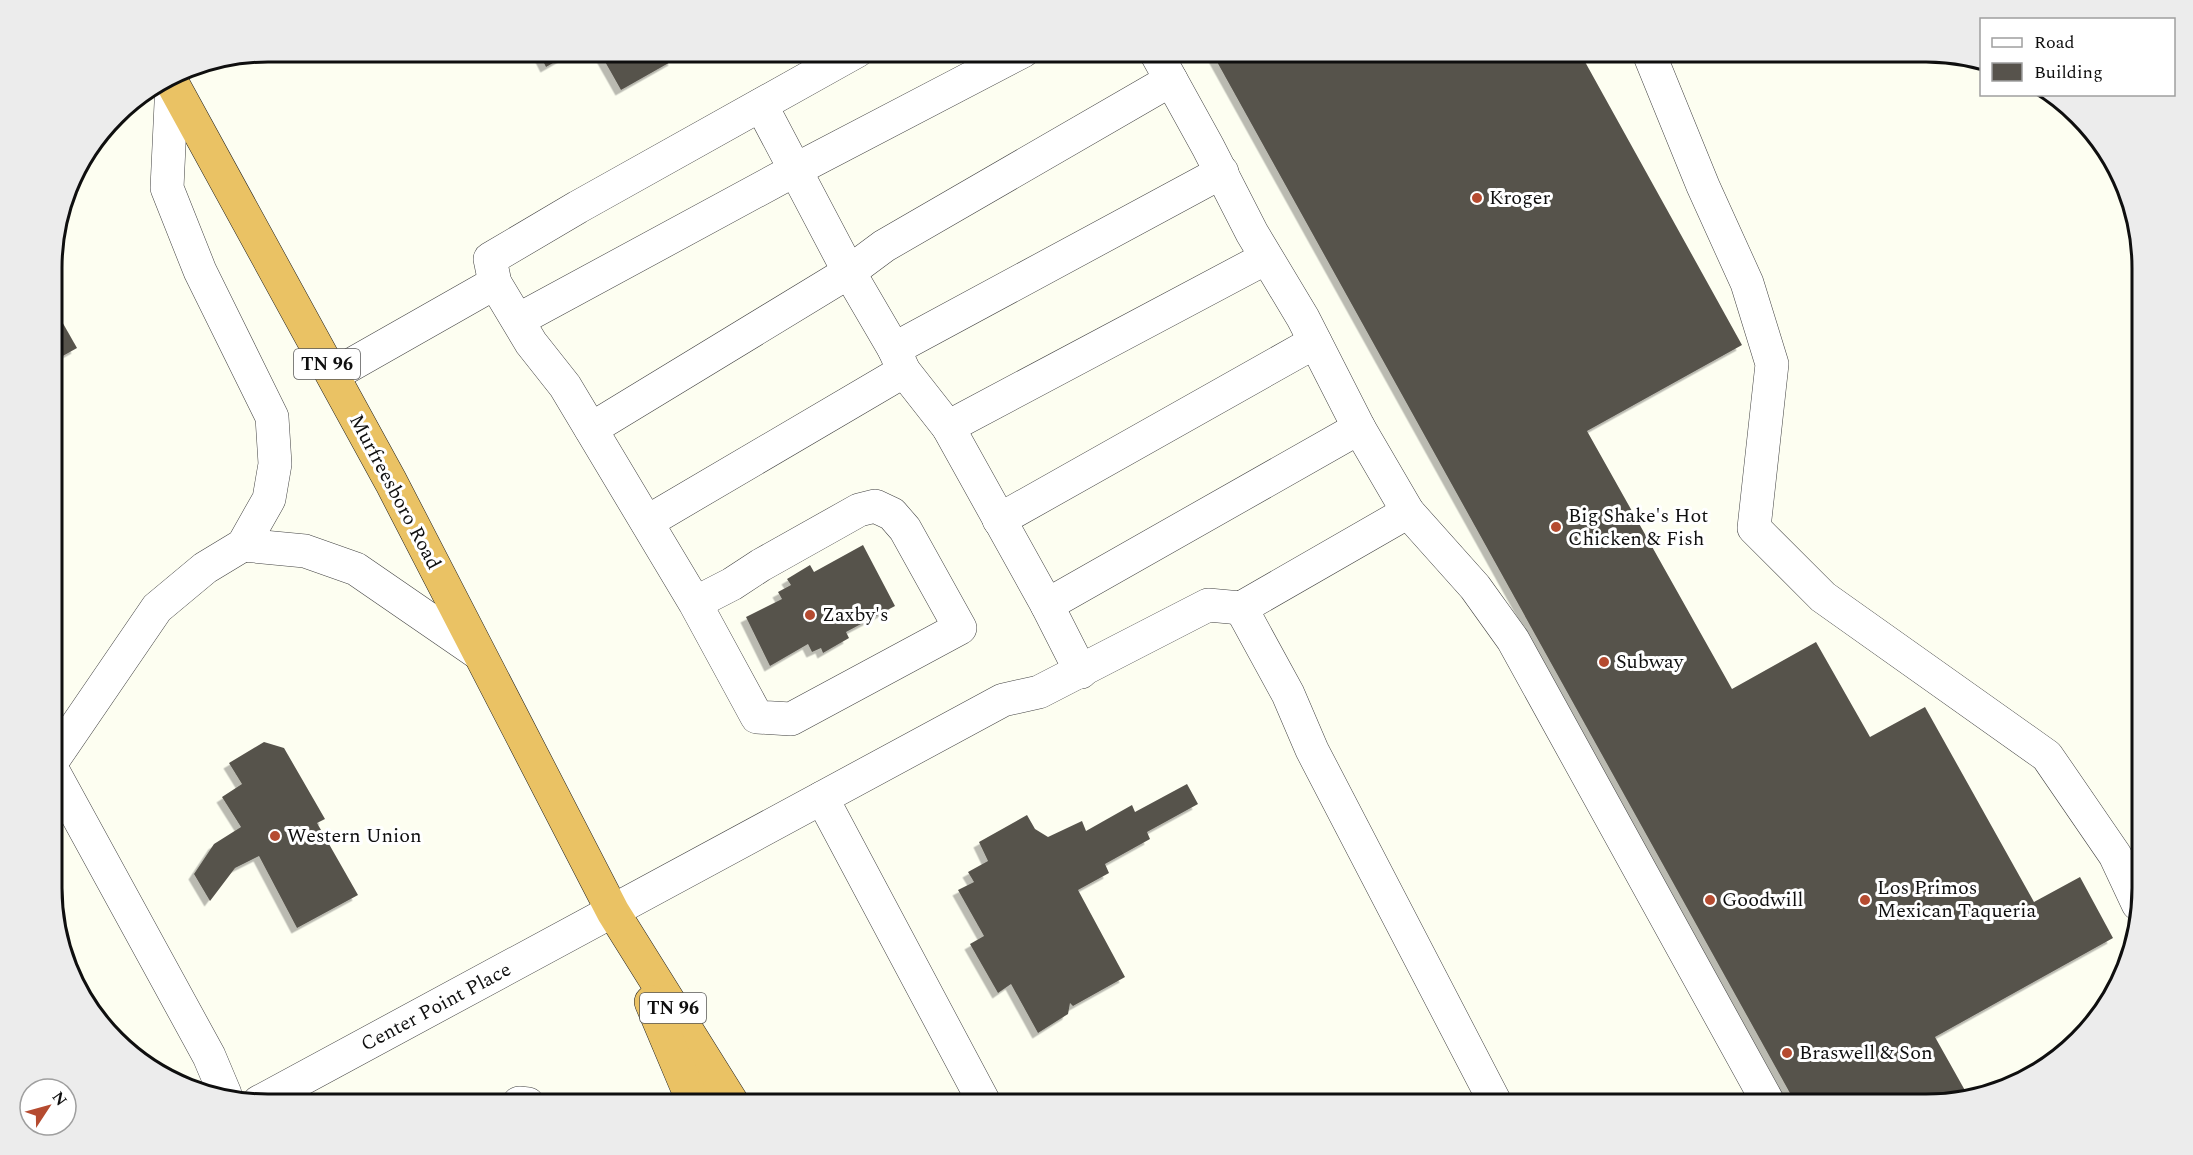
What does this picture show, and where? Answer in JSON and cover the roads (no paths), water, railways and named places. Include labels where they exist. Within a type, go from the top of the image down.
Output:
[{"type":"highway","name":"Murfreesboro Road","points":[[174,85],[391,482],[613,912],[727,1094]]},
{"type":"highway","name":"Murfreesboro Road","points":[[613,912],[690,1094]]},
{"type":"street","points":[[695,603],[859,510],[875,506],[892,514],[905,529],[960,628],[791,719],[757,717],[695,603],[566,386],[531,343],[495,283],[490,259],[578,207],[837,62]]},
{"type":"street","points":[[518,320],[795,170],[1002,62]]},
{"type":"street","points":[[1161,62],[1266,258],[1303,318],[1359,428],[1408,512],[1475,587],[1513,640],[1763,1093]]},
{"type":"street","points":[[1652,62],[1703,186],[1747,283],[1772,364],[1754,528],[1823,597],[2047,756],[2115,855],[2132,891]]},
{"type":"street","points":[[591,429],[849,272],[884,246],[1171,80]]},
{"type":"street","points":[[62,746],[157,608],[205,568],[243,545],[269,499],[275,464],[272,417],[201,271],[167,188],[171,86]]},
{"type":"street","points":[[761,105],[849,272],[899,360],[948,427],[1047,605],[1081,672]]},
{"type":"street","points":[[647,522],[899,360],[1222,172]]},
{"type":"street","points":[[948,427],[1266,258]]},
{"type":"street","points":[[333,375],[495,283]]},
{"type":"street","points":[[999,520],[1315,342]]},
{"type":"street","points":[[1047,605],[1359,428]]},
{"type":"street","points":[[1408,512],[1241,608],[1288,694],[1311,750],[1490,1093]]},
{"type":"street","points":[[243,545],[305,551],[356,569],[478,653]]},
{"type":"street","name":"Center Point Place","points":[[274,1094],[1003,700],[1039,692],[1208,604],[1241,608]]},
{"type":"street","points":[[62,787],[209,1056],[223,1089]]},
{"type":"street","points":[[822,798],[979,1094]]},
{"type":"place","name":"Kroger","points":[[1477,198]]},
{"type":"place","name":"Big Shake's Hot Chicken & Fish","points":[[1556,527]]},
{"type":"place","name":"Zaxby's","points":[[810,615]]},
{"type":"place","name":"Subway","points":[[1604,662]]},
{"type":"place","name":"Western Union","points":[[275,836]]},
{"type":"place","name":"Goodwill","points":[[1710,900]]},
{"type":"place","name":"Los Primos Mexican Taqueria","points":[[1865,900]]},
{"type":"place","name":"Braswell & Son","points":[[1787,1053]]}]
